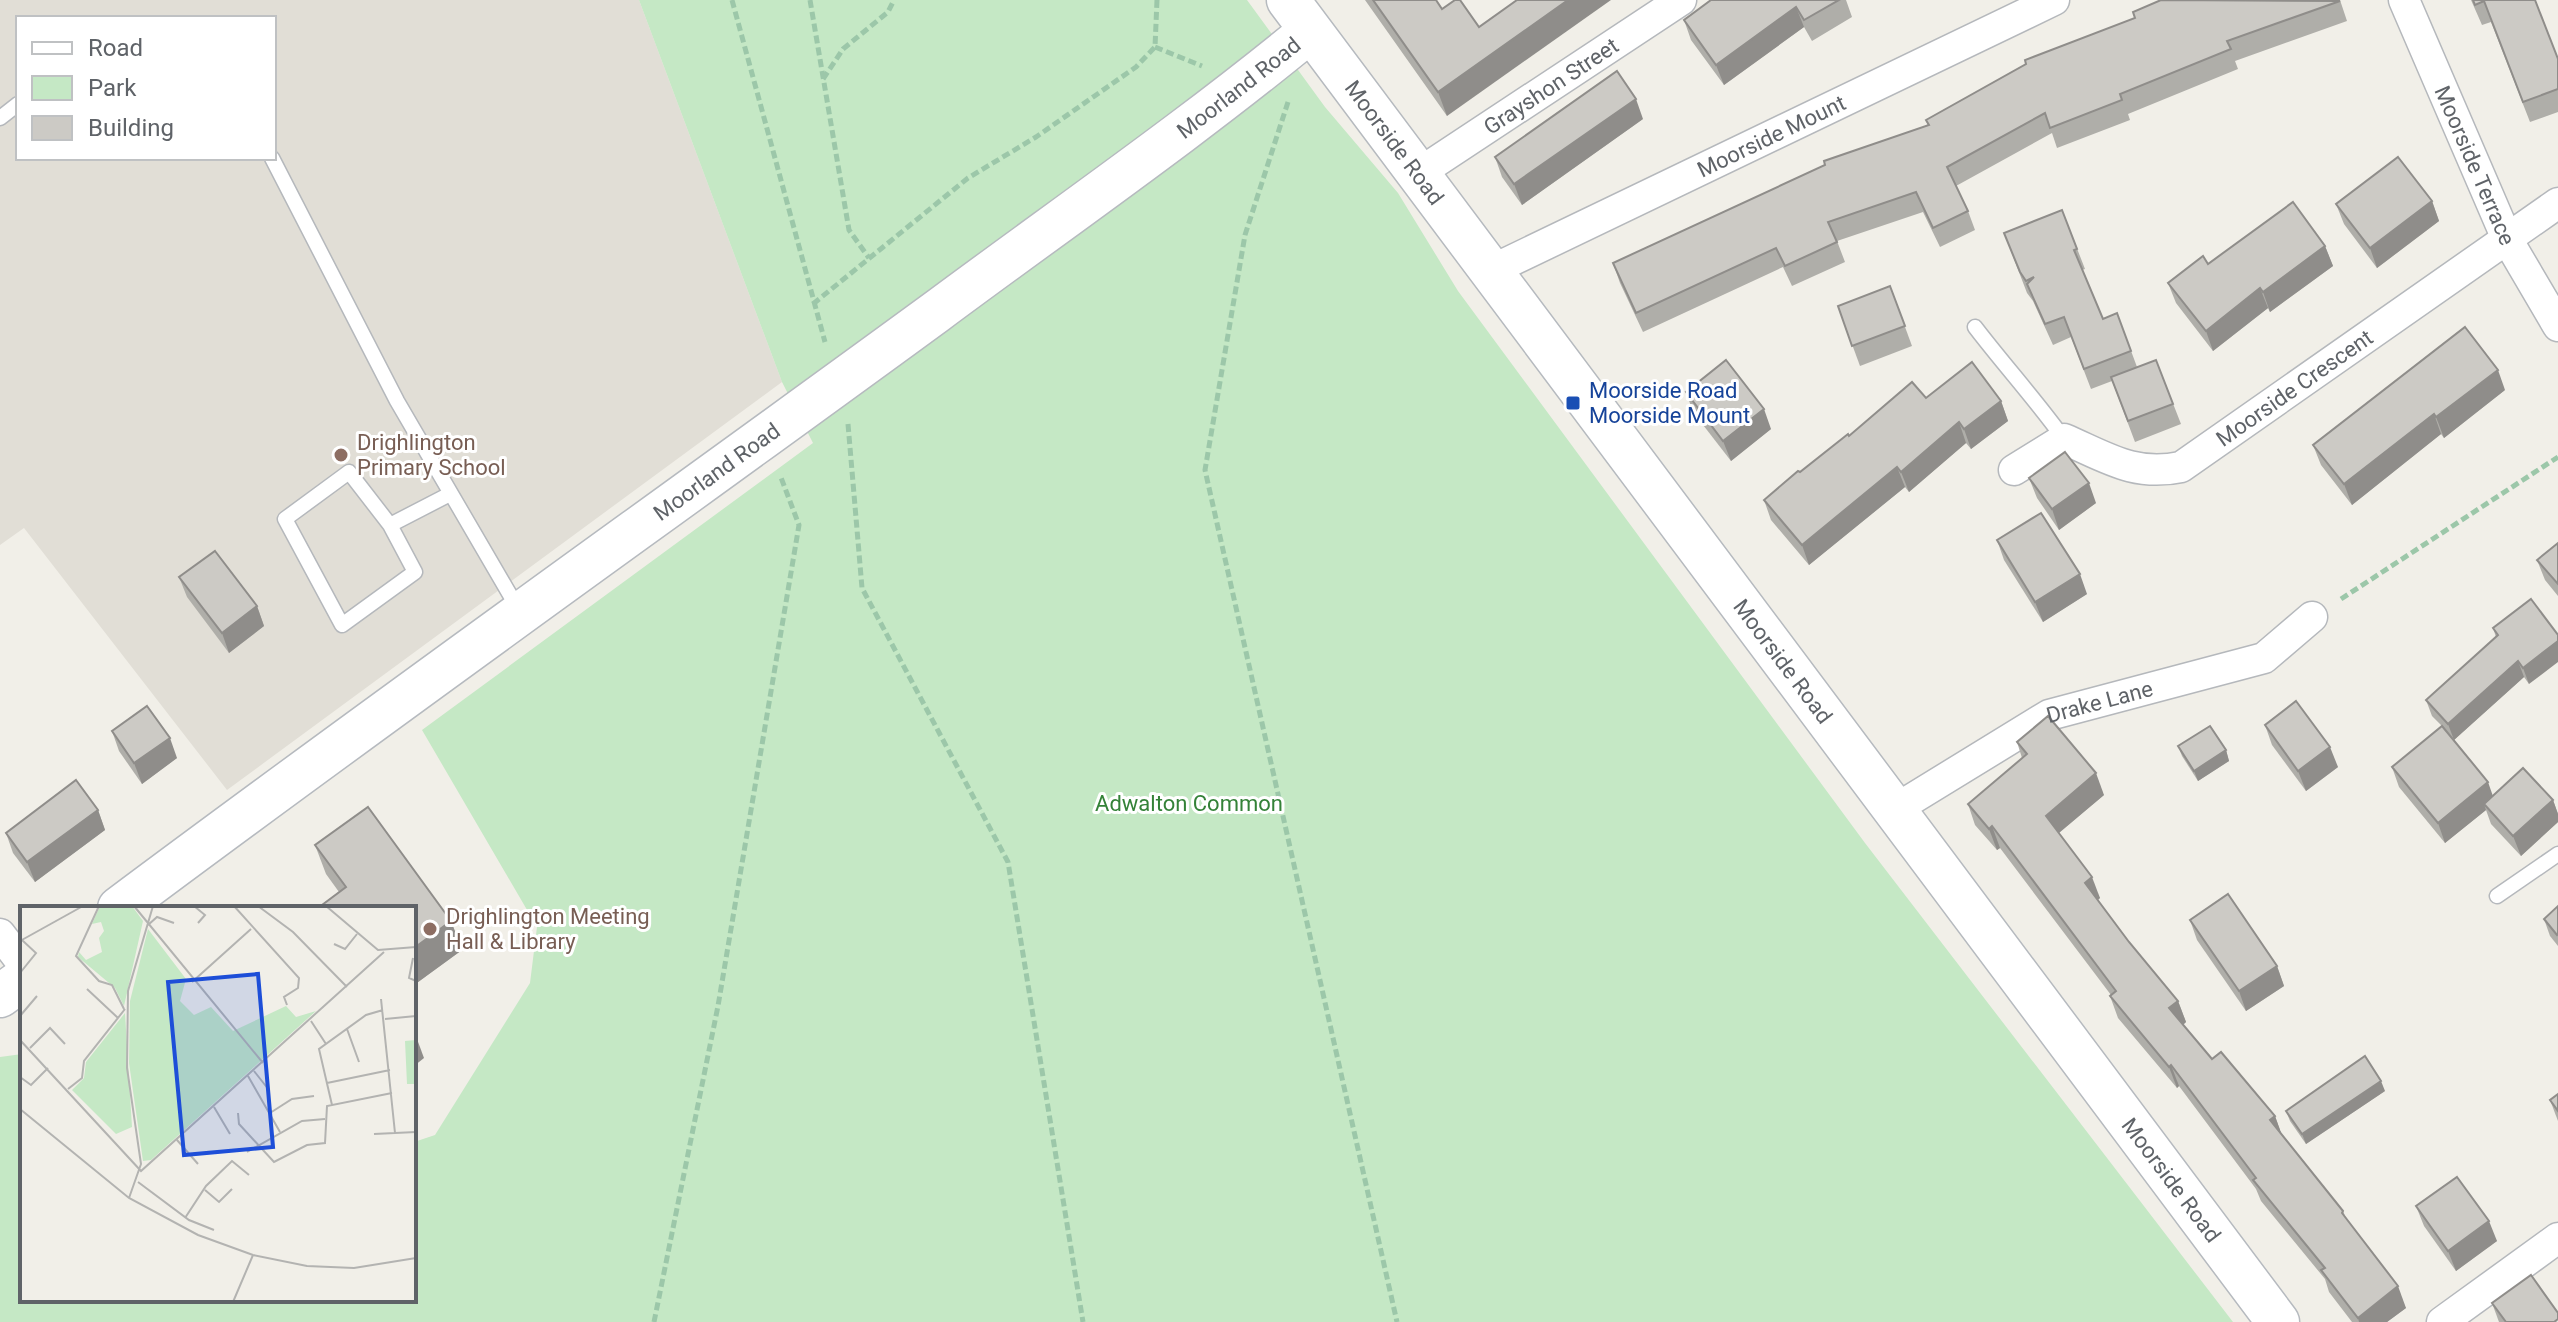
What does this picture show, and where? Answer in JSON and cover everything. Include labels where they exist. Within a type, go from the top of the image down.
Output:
[{"type":"street","name":"Grayshon Street","points":[[1419,173],[1681,0]]},
{"type":"street","name":"Moorside Mount","points":[[1490,271],[2054,0]]},
{"type":"street","name":"Moorside Terrace","points":[[2404,0],[2507,239],[2558,326]]},
{"type":"street","name":"Moorside Road","points":[[1299,15],[2278,1322]]},
{"type":"street","name":"Moorland Road","points":[[122,906],[1246,84],[1299,15]]},
{"type":"street","name":"Moorside Crescent","points":[[2064,439],[2127,467],[2158,472],[2181,467],[2558,203]]},
{"type":"street","points":[[2014,470],[2064,439]]},
{"type":"street","name":"Drake Lane","points":[[1894,810],[2049,715],[2264,658],[2312,617]]},
{"type":"street","points":[[0,934],[20,960]]},
{"type":"street","points":[[0,996],[20,981]]},
{"type":"street","points":[[2442,1322],[2558,1238]]},
{"type":"lane","points":[[0,118],[16,106]]},
{"type":"lane","points":[[273,160],[397,401],[520,612]]},
{"type":"lane","points":[[1975,327],[2016,380],[2037,401],[2064,439]]},
{"type":"lane","points":[[349,472],[390,525],[415,572],[342,625],[285,519],[349,472]]},
{"type":"lane","points":[[390,525],[450,494]]},
{"type":"lane","points":[[2497,896],[2558,854]]},
{"type":"path","points":[[732,0],[822,336],[844,379],[862,588],[1008,862],[1083,1322]]},
{"type":"path","points":[[810,0],[849,230],[869,258]]},
{"type":"path","points":[[823,80],[843,49],[888,12],[894,0]]},
{"type":"path","points":[[813,304],[968,178],[1036,137],[1136,67],[1155,47],[1157,0]]},
{"type":"path","points":[[1292,89],[1245,235],[1205,470],[1397,1322]]},
{"type":"path","points":[[654,1322],[718,1006],[799,525],[778,469],[757,442]]},
{"type":"path","points":[[2312,617],[2558,457]]},
{"type":"shaded area","name":"Drighlington Primary School","points":[[0,0],[639,0],[782,382],[227,790],[24,528],[0,545]]},
{"type":"green space","name":"Adwalton Common","points":[[639,0],[1247,0],[1325,107],[1398,193],[1458,291],[1865,843],[2233,1322],[0,1322],[0,1057],[20,1054],[20,1302],[416,1302],[416,1141],[435,1135],[530,983],[537,927],[422,730],[813,443],[782,382]]},
{"type":"building","points":[[1373,0],[1436,0],[1442,9],[1460,0],[1479,27],[1517,0],[1568,0],[1438,92]]},
{"type":"building","points":[[1711,0],[1839,0],[1804,20],[1796,7],[1716,65],[1684,20]]},
{"type":"building","points":[[2161,0],[2340,1],[2227,41],[2231,49],[2120,94],[2122,100],[2050,128],[2045,113],[1947,167],[1968,211],[1933,228],[1916,192],[1828,222],[1837,242],[1785,266],[1776,248],[1636,313],[1613,263],[1825,165],[1824,161],[1929,125],[1926,120],[2026,64],[2025,60],[2135,18],[2133,12]]},
{"type":"building","points":[[2473,0],[2535,0],[2558,59],[2558,89],[2523,102],[2484,1],[2475,5]]},
{"type":"building","points":[[1617,71],[1636,99],[1514,184],[1495,157]]},
{"type":"building","points":[[2398,157],[2432,201],[2370,248],[2336,204]]},
{"type":"building","points":[[2293,202],[2325,246],[2263,292],[2260,288],[2206,331],[2168,283],[2203,256],[2208,264]]},
{"type":"building","points":[[2062,210],[2077,249],[2074,250],[2103,319],[2117,313],[2131,351],[2084,369],[2064,317],[2045,324],[2027,284],[2034,277],[2026,281],[2004,233]]},
{"type":"building","points":[[1890,286],[1905,326],[1852,346],[1838,306]]},
{"type":"building","points":[[2465,327],[2498,370],[2436,417],[2434,414],[2344,484],[2313,445]]},
{"type":"building","points":[[1726,360],[1764,409],[1723,441],[1686,392]]},
{"type":"building","points":[[2156,360],[2173,404],[2128,421],[2111,377]]},
{"type":"building","points":[[1972,362],[2001,401],[1964,429],[1959,422],[1901,472],[1897,467],[1802,545],[1764,500],[1798,471],[1849,436],[1912,382],[1926,398]]},
{"type":"building","points":[[2065,452],[2089,483],[2052,509],[2029,478]]},
{"type":"building","points":[[2041,513],[2080,574],[2035,602],[1997,540]]},
{"type":"building","points":[[2558,543],[2558,584],[2537,560]]},
{"type":"building","points":[[215,551],[257,606],[222,633],[179,577]]},
{"type":"building","points":[[2531,599],[2558,635],[2558,641],[2523,668],[2518,661],[2448,724],[2426,700],[2498,635],[2493,628]]},
{"type":"building","points":[[2296,701],[2330,747],[2298,771],[2265,725]]},
{"type":"building","points":[[147,706],[170,738],[134,763],[112,731]]},
{"type":"building","points":[[2048,716],[2096,773],[2046,816],[2092,877],[2085,883],[2178,1001],[2169,1008],[2212,1059],[2221,1052],[2275,1116],[2270,1120],[2398,1286],[2358,1318],[2321,1270],[2325,1268],[2253,1180],[2256,1178],[2171,1065],[2169,1067],[2110,996],[2116,991],[1992,826],[1989,829],[1968,804],[2027,754],[2017,742]]},
{"type":"building","points":[[2210,726],[2226,750],[2194,771],[2178,746]]},
{"type":"building","points":[[2442,726],[2488,782],[2438,823],[2392,767]]},
{"type":"building","points":[[2523,768],[2553,800],[2513,836],[2484,804]]},
{"type":"building","points":[[76,780],[98,810],[27,862],[6,833]]},
{"type":"building","name":"Drighlington Meeting Hall & Library","points":[[368,807],[451,921],[416,947],[416,906],[321,906],[346,887],[315,845]]},
{"type":"building","points":[[2228,894],[2277,966],[2239,991],[2190,920]]},
{"type":"building","points":[[2558,906],[2558,934],[2557,935],[2544,919]]},
{"type":"building","points":[[2365,1056],[2381,1081],[2302,1134],[2286,1111]]},
{"type":"building","points":[[2558,1094],[2558,1111],[2550,1100]]},
{"type":"building","points":[[2457,1177],[2489,1221],[2448,1251],[2416,1206]]},
{"type":"building","points":[[2531,1275],[2558,1313],[2558,1319],[2554,1322],[2506,1322],[2492,1303]]},
{"type":"place","name":"Moorside Road Moorside Mount","points":[[1573,403]]},
{"type":"place","name":"Drighlington Primary School","points":[[341,455]]},
{"type":"place","name":"Drighlington Meeting Hall & Library","points":[[430,929]]}]
